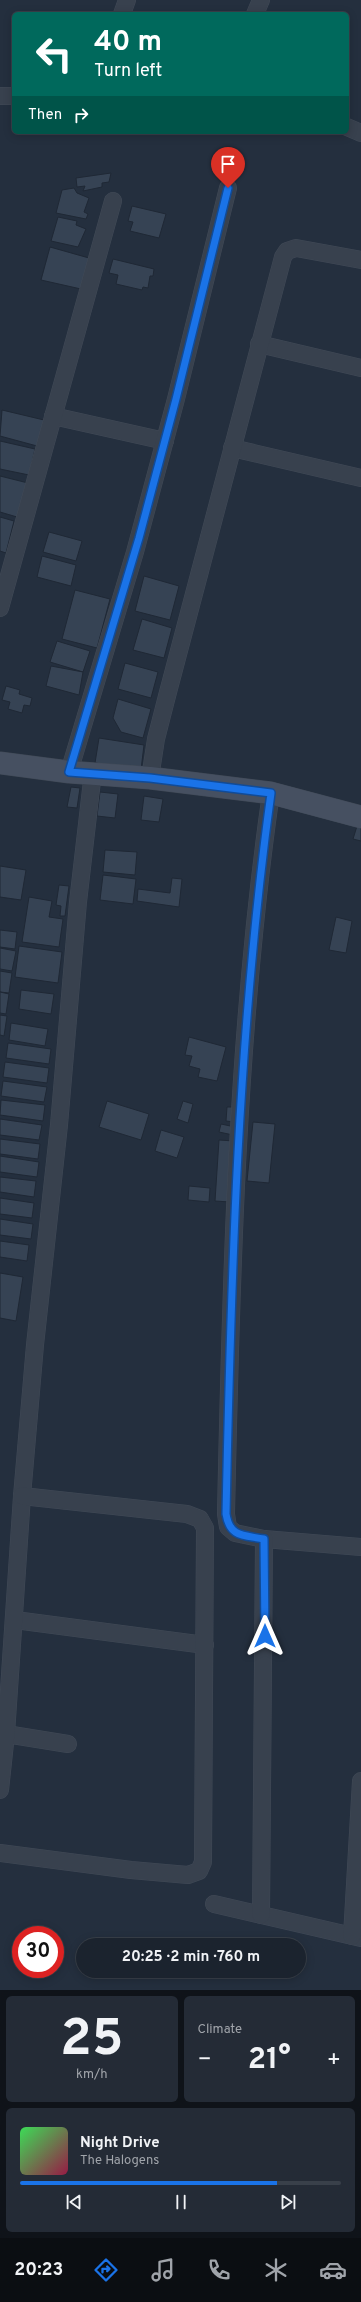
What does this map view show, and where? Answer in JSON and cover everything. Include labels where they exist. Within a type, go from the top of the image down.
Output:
[{"type":"main road","points":[[0,764],[69,772],[93,772],[150,778],[271,793],[361,817]]},
{"type":"street","points":[[123,12],[127,0]]},
{"type":"street","points":[[256,12],[261,0]]},
{"type":"street","points":[[0,96],[12,96]]},
{"type":"street","points":[[349,128],[361,133]]},
{"type":"street","points":[[69,772],[135,552],[165,441],[228,188]]},
{"type":"street","points":[[0,608],[113,201]]},
{"type":"street","points":[[150,778],[156,739],[283,257],[287,251],[296,248],[361,260]]},
{"type":"street","points":[[259,344],[361,368]]},
{"type":"street","points":[[53,416],[165,441]]},
{"type":"street","points":[[232,448],[361,478]]},
{"type":"street","points":[[0,1790],[15,1620],[22,1496],[44,1250],[59,1125],[78,902],[93,772]]},
{"type":"street","points":[[271,793],[250,994],[233,1231],[226,1514],[228,1526],[235,1533],[264,1539],[361,1547]]},
{"type":"street","points":[[0,1853],[131,1870],[188,1875],[199,1871],[204,1862],[205,1528],[200,1519],[187,1514],[22,1496]]},
{"type":"street","points":[[261,1915],[264,1539]]},
{"type":"street","points":[[15,1620],[205,1645]]},
{"type":"street","points":[[6,1734],[68,1744]]},
{"type":"street","points":[[214,1904],[356,1937],[361,1782]]},
{"type":"building","points":[[111,173],[109,182],[102,183],[102,187],[83,191],[85,186],[77,187],[76,178]]},
{"type":"building","points":[[74,188],[77,193],[89,198],[84,212],[88,214],[86,219],[56,213],[62,190]]},
{"type":"building","points":[[132,206],[166,214],[159,238],[130,231],[133,222],[128,221]]},
{"type":"building","points":[[58,217],[77,221],[76,225],[86,229],[78,247],[51,241]]},
{"type":"building","points":[[50,247],[89,258],[81,289],[41,280]]},
{"type":"building","points":[[113,259],[154,269],[153,276],[150,276],[148,288],[143,287],[142,290],[116,284],[118,275],[109,273]]},
{"type":"building","points":[[2,410],[44,420],[37,446],[0,436]]},
{"type":"building","points":[[0,441],[35,449],[29,475],[0,469]]},
{"type":"building","points":[[0,476],[28,483],[17,517],[0,512]]},
{"type":"building","points":[[0,517],[14,521],[6,553],[0,551]]},
{"type":"building","points":[[49,532],[82,541],[76,561],[43,552]]},
{"type":"building","points":[[42,556],[76,565],[71,586],[37,577]]},
{"type":"building","points":[[144,576],[179,586],[170,620],[135,611]]},
{"type":"building","points":[[75,590],[110,599],[97,648],[62,639]]},
{"type":"building","points":[[142,619],[172,628],[164,658],[133,650]]},
{"type":"building","points":[[57,641],[90,651],[83,672],[50,662]]},
{"type":"building","points":[[125,663],[158,672],[151,698],[118,689]]},
{"type":"building","points":[[51,666],[83,672],[79,695],[46,686]]},
{"type":"building","points":[[6,686],[20,690],[19,694],[32,698],[30,706],[24,705],[22,713],[8,709],[10,702],[2,700]]},
{"type":"building","points":[[118,699],[151,709],[143,738],[121,732],[113,718]]},
{"type":"building","points":[[99,738],[144,745],[141,770],[95,763]]},
{"type":"building","points":[[71,787],[80,788],[77,808],[67,807]]},
{"type":"building","points":[[100,792],[118,794],[115,818],[97,816]]},
{"type":"building","points":[[144,796],[163,799],[159,822],[141,820]]},
{"type":"building","points":[[357,826],[361,827],[361,841],[353,839]]},
{"type":"building","points":[[105,850],[137,852],[135,875],[103,872]]},
{"type":"building","points":[[0,866],[26,870],[21,900],[0,897]]},
{"type":"building","points":[[103,875],[136,879],[133,904],[100,900]]},
{"type":"building","points":[[172,878],[182,879],[179,907],[137,901],[138,889],[170,893]]},
{"type":"building","points":[[59,885],[69,886],[65,916],[60,916],[61,906],[56,905]]},
{"type":"building","points":[[29,897],[52,901],[49,917],[63,919],[59,947],[22,942]]},
{"type":"building","points":[[336,917],[352,921],[346,953],[329,950]]},
{"type":"building","points":[[0,930],[17,932],[15,949],[0,947]]},
{"type":"building","points":[[19,946],[62,952],[58,983],[15,977]]},
{"type":"building","points":[[0,948],[16,951],[12,971],[0,969]]},
{"type":"building","points":[[0,971],[12,973],[9,993],[0,992]]},
{"type":"building","points":[[21,990],[54,994],[51,1014],[19,1009]]},
{"type":"building","points":[[0,992],[9,994],[6,1014],[0,1013]]},
{"type":"building","points":[[0,1015],[7,1016],[4,1036],[0,1035]]},
{"type":"building","points":[[11,1023],[48,1029],[45,1046],[9,1040]]},
{"type":"building","points":[[189,1037],[226,1047],[217,1081],[198,1077],[200,1069],[189,1066],[192,1056],[185,1055]]},
{"type":"building","points":[[8,1043],[51,1049],[49,1064],[6,1058]]},
{"type":"building","points":[[5,1062],[49,1068],[47,1083],[3,1077]]},
{"type":"building","points":[[3,1081],[47,1087],[44,1102],[1,1096]]},
{"type":"building","points":[[1,1100],[45,1105],[43,1121],[0,1115]]},
{"type":"building","points":[[107,1101],[149,1114],[141,1140],[99,1127]]},
{"type":"building","points":[[183,1101],[193,1104],[188,1123],[177,1119]]},
{"type":"building","points":[[227,1107],[236,1107],[234,1122],[226,1121]]},
{"type":"building","points":[[0,1119],[42,1125],[39,1140],[0,1135]]},
{"type":"building","points":[[253,1122],[275,1124],[269,1183],[247,1181]]},
{"type":"building","points":[[221,1124],[235,1127],[233,1135],[219,1132]]},
{"type":"building","points":[[161,1130],[184,1137],[177,1158],[155,1151]]},
{"type":"building","points":[[0,1139],[40,1144],[38,1159],[0,1154]]},
{"type":"building","points":[[219,1140],[234,1141],[230,1202],[215,1201]]},
{"type":"building","points":[[0,1156],[39,1162],[37,1177],[0,1172]]},
{"type":"building","points":[[0,1177],[36,1181],[34,1197],[0,1192]]},
{"type":"building","points":[[189,1186],[210,1188],[209,1202],[188,1200]]},
{"type":"building","points":[[0,1198],[34,1203],[32,1218],[0,1214]]},
{"type":"building","points":[[0,1219],[33,1224],[31,1239],[0,1235]]},
{"type":"building","points":[[0,1241],[29,1245],[27,1261],[0,1257]]},
{"type":"building","points":[[0,1273],[23,1277],[16,1321],[0,1318]]},
{"type":"route","points":[[228,188],[176,399],[139,538],[69,772],[93,772],[271,793],[265,835],[250,994],[233,1231],[226,1514],[228,1526],[235,1533],[264,1539],[265,1636]]}]
